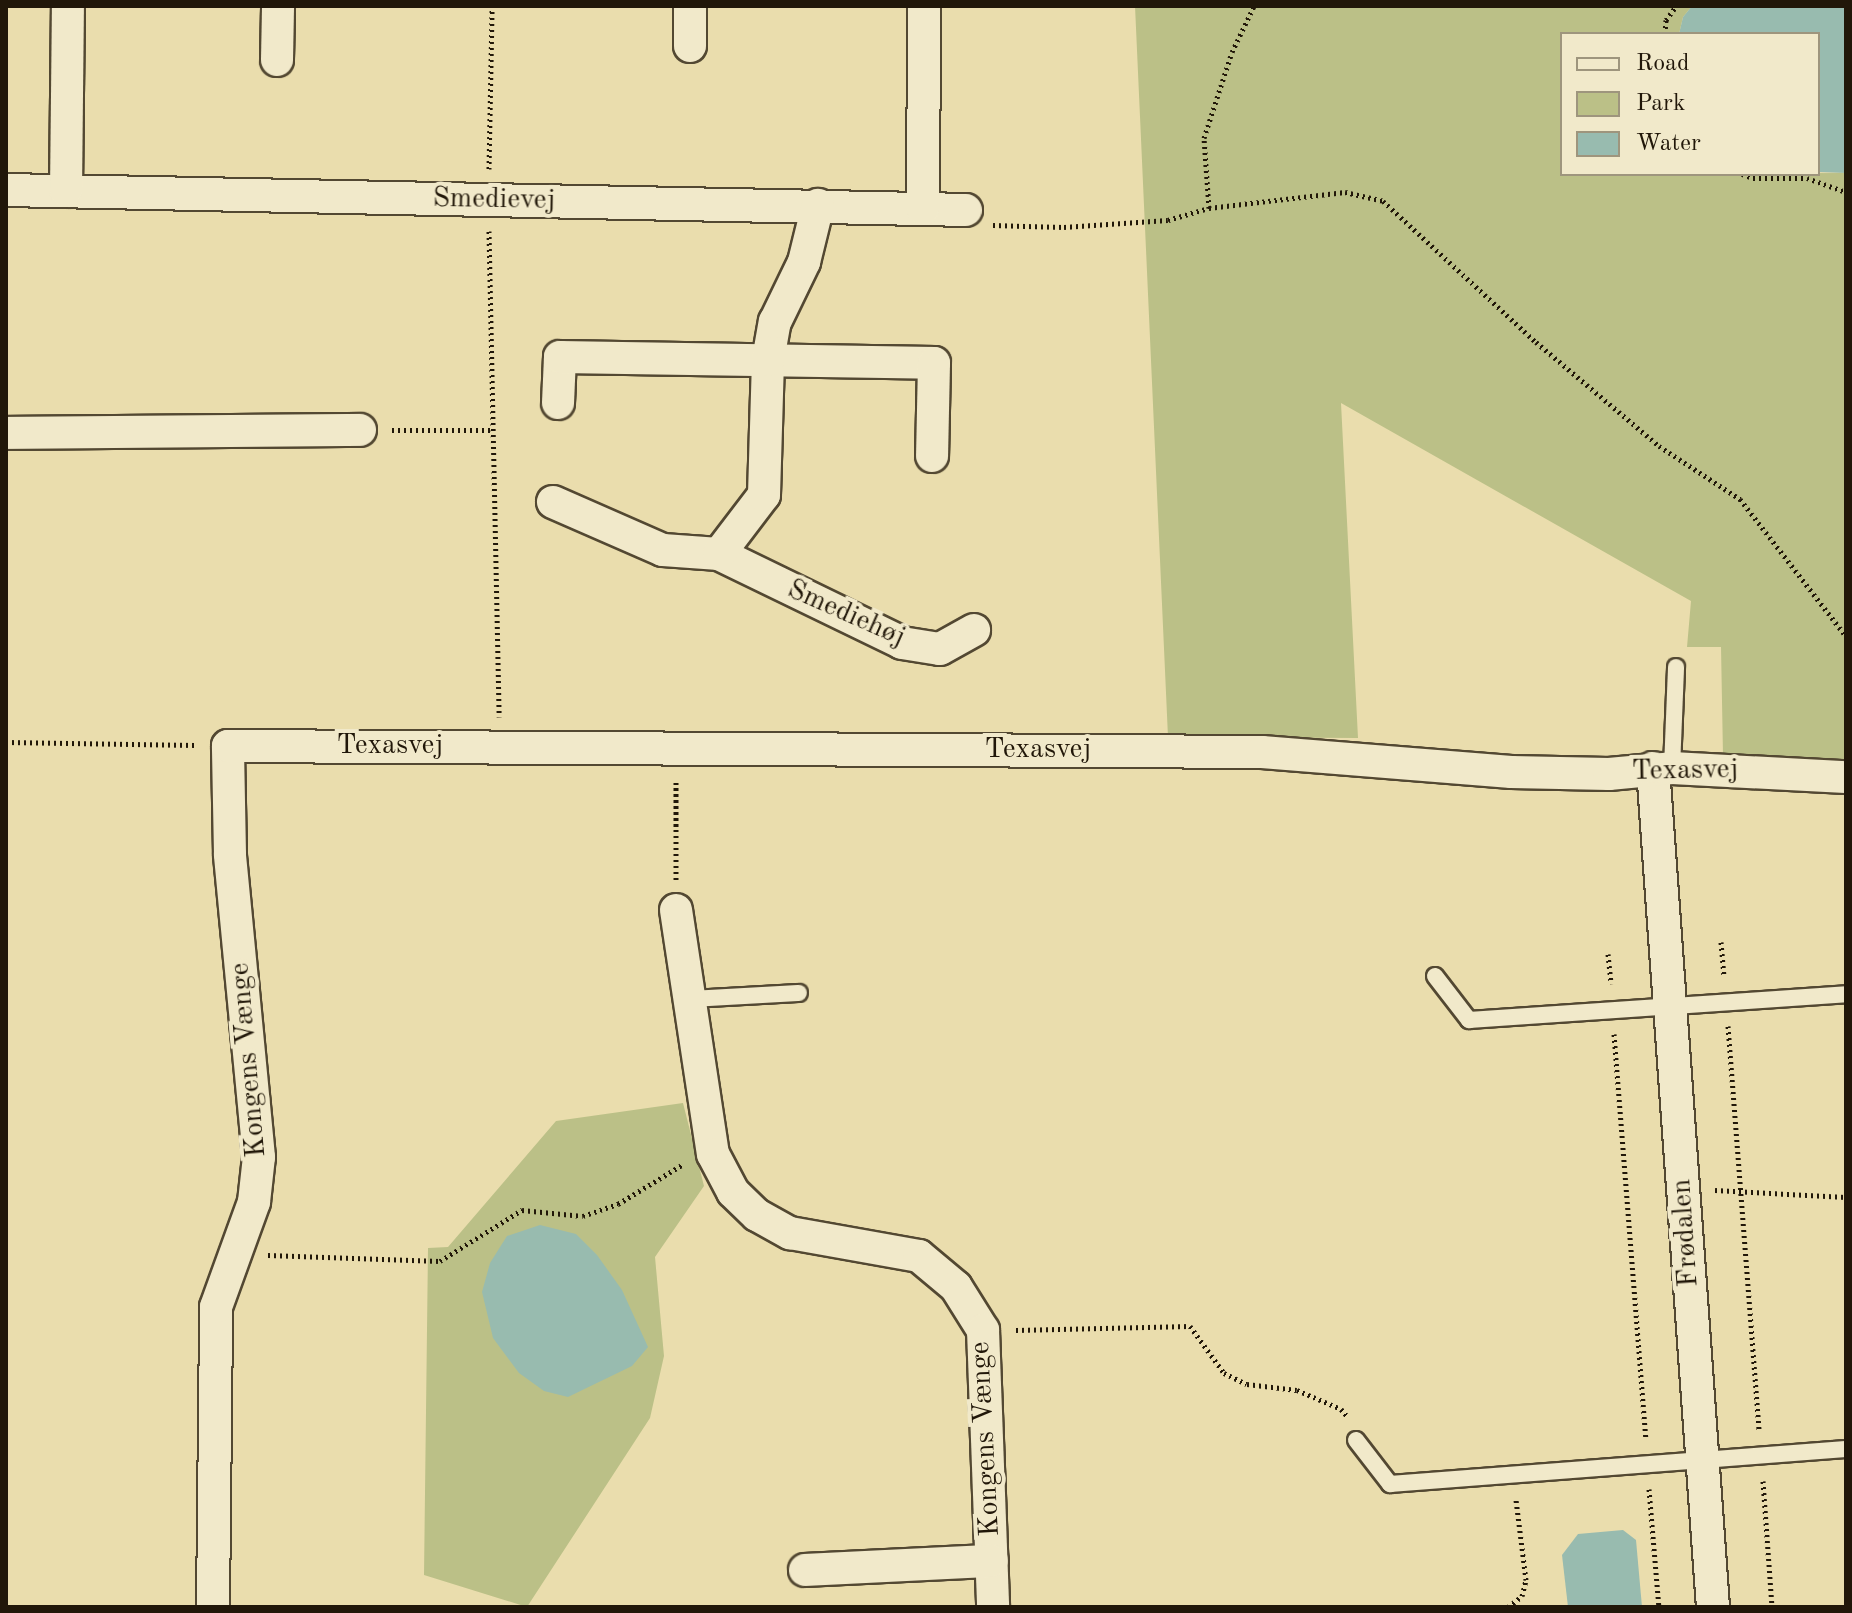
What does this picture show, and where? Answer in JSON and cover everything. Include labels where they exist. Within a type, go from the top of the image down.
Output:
[{"type":"street","points":[[66,191],[68,6]]},
{"type":"street","points":[[277,60],[278,6]]},
{"type":"street","points":[[690,6],[690,46]]},
{"type":"street","points":[[923,209],[924,6]]},
{"type":"street","name":"Smedievej","points":[[6,190],[966,210]]},
{"type":"street","points":[[719,554],[764,495],[768,360],[775,322],[804,262],[818,205]]},
{"type":"street","points":[[558,403],[560,357],[934,363],[932,456]]},
{"type":"street","points":[[6,433],[360,430]]},
{"type":"street","name":"Smediehøj","points":[[553,502],[663,550],[719,554],[902,643],[940,649],[974,630]]},
{"type":"street","name":"Texasvej","points":[[228,746],[1262,752],[1511,772],[1609,774],[1662,768],[1846,777]]},
{"type":"street","name":"Kongens Vænge","points":[[213,1607],[216,1307],[254,1202],[259,1157],[230,854],[228,746]]},
{"type":"street","name":"Frødalen","points":[[1662,768],[1670,1006],[1713,1607]]},
{"type":"street","name":"Kongens Vænge","points":[[676,910],[713,1154],[733,1192],[757,1215],[790,1233],[919,1256],[956,1287],[983,1330],[993,1607]]},
{"type":"street","name":"Kongens Vænge","points":[[805,1570],[992,1561]]},
{"type":"lane","points":[[1662,768],[1676,667]]},
{"type":"lane","points":[[1435,976],[1469,1020],[1846,994]]},
{"type":"lane","points":[[690,999],[799,993]]},
{"type":"lane","points":[[1356,1440],[1390,1484],[1846,1449]]},
{"type":"path","points":[[492,6],[488,200],[499,747]]},
{"type":"path","points":[[1209,208],[1204,138],[1232,52],[1254,6]]},
{"type":"path","points":[[1665,32],[1666,20],[1676,6]]},
{"type":"path","points":[[1748,176],[1807,178],[1846,192]]},
{"type":"path","points":[[966,210],[983,225],[1064,227],[1168,220],[1209,208],[1345,192],[1383,201],[1536,342],[1659,446],[1740,499],[1846,636]]},
{"type":"path","points":[[360,430],[491,430]]},
{"type":"path","points":[[6,742],[228,746]]},
{"type":"path","points":[[676,749],[676,910]]},
{"type":"path","points":[[1721,942],[1772,1607]]},
{"type":"path","points":[[1608,954],[1659,1607]]},
{"type":"path","points":[[236,1254],[440,1261],[522,1210],[583,1216],[618,1204],[686,1162],[713,1154]]},
{"type":"path","points":[[1683,1188],[1846,1197]]},
{"type":"path","points":[[983,1330],[1190,1326],[1224,1373],[1247,1384],[1297,1390],[1341,1409],[1355,1426],[1356,1440]]},
{"type":"path","points":[[1508,1607],[1522,1596],[1526,1580],[1513,1474]]},
{"type":"green space","points":[[1135,6],[1692,6],[1683,17],[1679,32],[1560,32],[1560,176],[1820,176],[1820,173],[1846,173],[1846,763],[1723,756],[1721,647],[1687,647],[1691,601],[1341,403],[1358,738],[1168,737]]},
{"type":"green space","points":[[683,1103],[704,1186],[655,1257],[664,1356],[650,1418],[527,1607],[424,1575],[428,1248],[448,1247],[556,1121]]},
{"type":"water","points":[[1692,6],[1846,6],[1846,173],[1820,172],[1820,32],[1679,32],[1683,17]]},
{"type":"water","points":[[540,1225],[576,1234],[597,1255],[622,1290],[648,1347],[632,1366],[568,1397],[544,1391],[519,1373],[493,1338],[482,1292],[490,1263],[507,1236]]},
{"type":"water","points":[[1623,1530],[1636,1540],[1642,1607],[1568,1607],[1562,1555],[1578,1534]]}]
